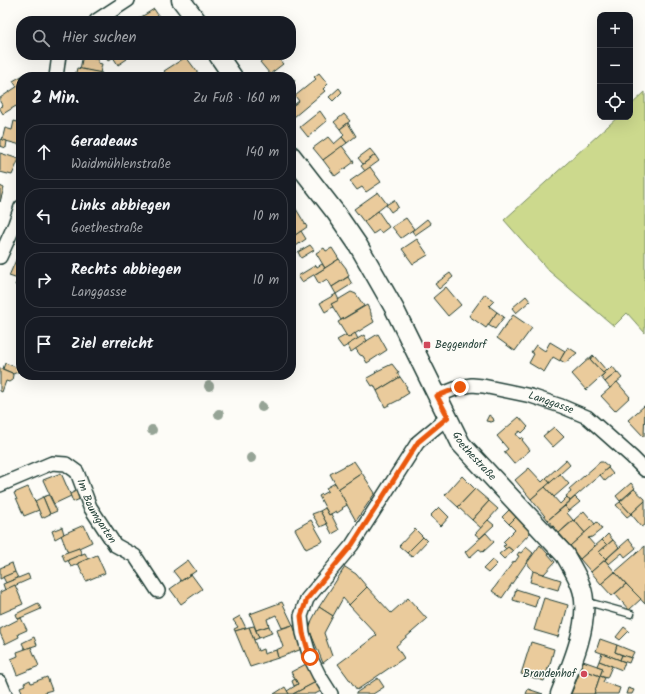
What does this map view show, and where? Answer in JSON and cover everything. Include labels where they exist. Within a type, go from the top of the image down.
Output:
[{"type":"street","points":[[104,16],[128,0]]},
{"type":"street","points":[[181,0],[193,16]]},
{"type":"street","points":[[57,72],[58,60]]},
{"type":"street","points":[[221,60],[230,72]]},
{"type":"street","name":"Goethestraße","points":[[296,161],[336,213],[358,245],[394,308],[461,444],[565,555],[582,588],[584,603],[581,632],[560,694]]},
{"type":"street","points":[[0,257],[16,221]]},
{"type":"street","name":"Langgasse","points":[[437,396],[460,387],[472,385],[531,396],[561,406],[587,417],[632,456],[645,470]]},
{"type":"street","points":[[331,694],[310,657],[303,633],[301,616],[307,599],[352,545],[418,442],[448,417]]},
{"type":"street","name":"Im Baumgarten","points":[[0,485],[52,463],[66,464],[77,472],[90,507],[115,545],[135,556],[158,591]]},
{"type":"street","points":[[0,682],[5,694]]},
{"type":"lane","points":[[584,603],[595,604],[631,614]]},
{"type":"green space","points":[[645,92],[645,333],[627,313],[614,326],[549,271],[504,220],[615,120],[633,120],[633,103]]},
{"type":"building","points":[[154,9],[159,16],[143,16]]},
{"type":"building","points":[[82,60],[98,60],[98,63],[102,64],[100,72],[80,69]]},
{"type":"building","points":[[115,60],[126,60],[118,65]]},
{"type":"building","points":[[181,60],[188,60],[197,72],[165,72],[164,71]]},
{"type":"building","points":[[263,60],[279,60],[283,64],[273,72],[268,72],[260,62]]},
{"type":"building","points":[[77,68],[97,72],[76,72]]},
{"type":"building","points":[[319,73],[328,84],[323,89],[325,91],[296,115],[296,103],[299,101],[296,95],[316,79],[314,77]]},
{"type":"building","points":[[16,87],[16,106],[3,114],[0,109],[0,107],[3,106],[0,102],[0,98]]},
{"type":"building","points":[[339,88],[342,92],[333,101],[329,97]]},
{"type":"building","points":[[320,111],[327,121],[308,137],[300,127]]},
{"type":"building","points":[[344,114],[350,121],[340,129],[334,122]]},
{"type":"building","points":[[14,121],[16,122],[16,144],[2,140],[5,128],[12,130]]},
{"type":"building","points":[[348,123],[356,136],[347,143],[342,137],[344,135],[340,129]]},
{"type":"building","points":[[328,137],[334,144],[342,137],[347,143],[323,160],[313,148]]},
{"type":"building","points":[[0,139],[7,141],[6,148],[0,146]]},
{"type":"building","points":[[342,146],[354,162],[335,176],[323,160]]},
{"type":"building","points":[[370,149],[375,155],[363,164],[358,158]]},
{"type":"building","points":[[0,153],[16,158],[16,166],[12,175],[0,172]]},
{"type":"building","points":[[375,155],[379,161],[365,171],[361,166]]},
{"type":"building","points":[[370,167],[381,182],[366,192],[362,187],[357,190],[350,181]]},
{"type":"building","points":[[0,186],[4,188],[0,202]]},
{"type":"building","points":[[378,192],[387,204],[364,222],[354,209]]},
{"type":"building","points":[[394,200],[398,207],[391,212],[386,205]]},
{"type":"building","points":[[296,209],[307,227],[296,235]]},
{"type":"building","points":[[378,211],[389,227],[381,233],[379,230],[373,234],[364,222]]},
{"type":"building","points":[[406,218],[414,229],[401,238],[392,227]]},
{"type":"building","points":[[427,219],[431,224],[415,235],[412,231]]},
{"type":"building","points":[[301,231],[306,239],[296,246],[296,234]]},
{"type":"building","points":[[417,239],[428,255],[413,264],[402,249]]},
{"type":"building","points":[[310,245],[314,250],[301,258],[298,252]]},
{"type":"building","points":[[324,248],[326,251],[332,248],[339,259],[325,268],[316,253]]},
{"type":"building","points":[[339,259],[346,268],[349,276],[332,287],[327,279],[319,284],[314,275]]},
{"type":"building","points":[[16,260],[16,278],[9,276]]},
{"type":"building","points":[[322,264],[325,268],[302,282],[298,276],[316,265],[317,267]]},
{"type":"building","points":[[450,273],[453,277],[439,289],[435,284]]},
{"type":"building","points":[[348,277],[352,284],[336,294],[332,287]]},
{"type":"building","points":[[446,287],[461,305],[448,316],[433,298]]},
{"type":"building","points":[[351,292],[356,294],[364,306],[341,320],[331,304]]},
{"type":"building","points":[[336,294],[339,300],[331,304],[333,307],[325,312],[320,303]]},
{"type":"building","points":[[485,294],[494,301],[489,306],[497,312],[486,328],[469,316]]},
{"type":"building","points":[[526,296],[530,301],[516,313],[512,308]]},
{"type":"building","points":[[367,305],[374,322],[348,338],[338,322]]},
{"type":"building","points":[[497,312],[504,317],[495,329],[488,325]]},
{"type":"building","points":[[513,315],[532,328],[515,351],[497,338]]},
{"type":"building","points":[[355,333],[358,339],[343,348],[337,340],[346,335],[348,338]]},
{"type":"building","points":[[378,334],[387,350],[367,363],[363,356],[360,355],[355,348]]},
{"type":"building","points":[[364,335],[367,341],[351,352],[347,345]]},
{"type":"building","points":[[550,342],[565,351],[560,361],[553,357],[544,372],[529,363],[534,354],[531,352],[536,345],[545,351]]},
{"type":"building","points":[[568,347],[577,353],[565,363],[560,360]]},
{"type":"building","points":[[593,355],[594,356],[590,359],[603,373],[606,370],[607,371],[586,390],[572,374]]},
{"type":"building","points":[[594,356],[606,370],[603,373],[590,359]]},
{"type":"building","points":[[5,363],[16,367],[16,373],[13,374],[3,369]]},
{"type":"building","points":[[392,364],[399,373],[397,373],[400,377],[377,391],[374,385],[372,386],[367,378],[376,373],[375,372]]},
{"type":"building","points":[[612,366],[617,372],[605,382],[601,377]]},
{"type":"building","points":[[0,368],[12,373],[13,375],[12,380],[9,382],[6,381],[2,392],[0,391]]},
{"type":"building","points":[[617,372],[622,378],[610,388],[605,382]]},
{"type":"building","points":[[400,377],[409,393],[385,407],[377,391]]},
{"type":"building","points":[[617,382],[630,397],[615,411],[601,396]]},
{"type":"building","points":[[645,406],[644,437],[628,420]]},
{"type":"building","points":[[489,415],[493,418],[494,421],[486,421]]},
{"type":"building","points":[[519,417],[528,427],[522,433],[520,431],[516,434],[520,439],[522,437],[522,440],[530,450],[514,464],[504,452],[508,449],[497,436]]},
{"type":"building","points":[[554,427],[564,437],[553,447],[543,436]]},
{"type":"building","points":[[566,460],[570,465],[550,483],[546,478]]},
{"type":"building","points":[[354,461],[362,473],[338,489],[330,474]]},
{"type":"building","points":[[600,462],[603,462],[609,467],[570,501],[566,496],[571,492],[569,489]]},
{"type":"building","points":[[529,468],[542,482],[546,478],[550,483],[531,499],[515,480]]},
{"type":"building","points":[[608,468],[613,474],[605,481],[600,475]]},
{"type":"building","points":[[61,473],[71,496],[54,504],[43,480]]},
{"type":"building","points":[[362,473],[375,493],[356,521],[338,489]]},
{"type":"building","points":[[560,474],[569,484],[554,497],[545,487]]},
{"type":"building","points":[[462,476],[475,489],[458,507],[445,495]]},
{"type":"building","points":[[335,483],[347,505],[337,513],[336,511],[329,515],[319,496],[328,491],[326,488]]},
{"type":"building","points":[[631,483],[635,488],[620,501],[616,496]]},
{"type":"building","points":[[28,487],[39,510],[24,516],[14,493]]},
{"type":"building","points":[[545,487],[560,504],[567,497],[570,501],[548,520],[531,499]]},
{"type":"building","points":[[475,489],[489,501],[472,520],[458,507]]},
{"type":"building","points":[[634,489],[645,499],[645,501],[631,514],[620,502]]},
{"type":"building","points":[[76,491],[80,499],[73,502],[70,494]]},
{"type":"building","points":[[49,495],[57,511],[50,514],[43,497]]},
{"type":"building","points":[[43,497],[50,514],[42,518],[35,501]]},
{"type":"building","points":[[575,497],[580,502],[569,511],[565,506]]},
{"type":"building","points":[[489,501],[498,509],[481,528],[472,520]]},
{"type":"building","points":[[645,501],[645,525],[642,527],[631,514]]},
{"type":"building","points":[[620,502],[631,514],[627,517],[616,505]]},
{"type":"building","points":[[565,506],[569,511],[567,513],[573,520],[559,533],[548,520]]},
{"type":"building","points":[[439,507],[449,517],[441,526],[430,516]]},
{"type":"building","points":[[325,508],[329,515],[331,514],[339,530],[332,534],[320,511]]},
{"type":"building","points":[[509,510],[516,517],[509,524],[502,517]]},
{"type":"building","points":[[320,511],[327,524],[320,527],[312,514]]},
{"type":"building","points":[[584,511],[595,524],[585,533],[574,520]]},
{"type":"building","points":[[516,517],[531,532],[513,551],[508,547],[506,549],[503,546],[506,545],[503,542],[515,530],[509,524]]},
{"type":"building","points":[[311,520],[323,541],[306,549],[295,529]]},
{"type":"building","points":[[488,520],[494,525],[480,538],[475,534]]},
{"type":"building","points":[[574,520],[585,533],[570,546],[559,533]]},
{"type":"building","points":[[597,522],[602,529],[592,537],[588,538],[595,546],[580,559],[570,546]]},
{"type":"building","points":[[84,525],[92,542],[68,553],[61,535]]},
{"type":"building","points":[[62,527],[64,534],[55,539],[52,531]]},
{"type":"building","points":[[415,529],[423,537],[407,553],[399,546]]},
{"type":"building","points":[[486,533],[494,542],[483,552],[479,549],[469,558],[465,552]]},
{"type":"building","points":[[608,534],[613,540],[607,545],[602,540]]},
{"type":"building","points":[[423,537],[427,541],[412,557],[407,553]]},
{"type":"building","points":[[629,539],[636,548],[625,557],[622,553],[609,564],[605,560]]},
{"type":"building","points":[[602,540],[607,545],[599,552],[606,559],[591,572],[580,559]]},
{"type":"building","points":[[613,540],[619,547],[606,559],[599,552]]},
{"type":"building","points":[[540,545],[555,562],[544,574],[533,571],[527,563]]},
{"type":"building","points":[[645,546],[645,604],[615,572]]},
{"type":"building","points":[[508,547],[513,551],[504,559],[499,554]]},
{"type":"building","points":[[526,547],[533,553],[502,598],[492,591],[514,561],[515,562],[519,556],[517,555],[519,552],[521,553]]},
{"type":"building","points":[[79,548],[82,554],[65,562],[62,554]]},
{"type":"building","points":[[85,553],[88,559],[71,567],[68,560]]},
{"type":"building","points":[[97,555],[105,573],[86,581],[78,563]]},
{"type":"building","points":[[188,560],[196,571],[181,581],[173,571]]},
{"type":"building","points":[[492,560],[497,564],[488,573],[483,569]]},
{"type":"building","points":[[605,560],[615,572],[601,584],[591,572]]},
{"type":"building","points":[[12,563],[15,572],[0,579],[0,568]]},
{"type":"building","points":[[345,567],[356,574],[367,587],[349,605],[343,598],[333,616],[319,607]]},
{"type":"building","points":[[533,571],[561,580],[558,590],[530,582]]},
{"type":"building","points":[[15,572],[18,578],[6,583],[3,577]]},
{"type":"building","points":[[615,572],[626,584],[612,596],[601,584]]},
{"type":"building","points":[[28,574],[30,579],[5,590],[3,584]]},
{"type":"building","points":[[191,574],[202,589],[181,604],[170,589]]},
{"type":"building","points":[[626,584],[641,599],[629,610],[615,594]]},
{"type":"building","points":[[15,585],[23,604],[0,614],[0,592]]},
{"type":"building","points":[[367,587],[391,613],[408,598],[427,619],[396,646],[404,658],[357,690],[338,664],[377,635],[349,605]]},
{"type":"building","points":[[516,589],[538,596],[535,607],[513,600]]},
{"type":"building","points":[[544,598],[568,605],[558,637],[534,630]]},
{"type":"building","points":[[282,602],[293,625],[282,628],[276,615],[267,619],[269,626],[256,630],[250,614]]},
{"type":"building","points":[[38,603],[41,609],[18,619],[16,614]]},
{"type":"building","points":[[319,607],[333,616],[324,633],[332,656],[323,663],[309,629]]},
{"type":"building","points":[[240,616],[246,628],[235,631],[234,629],[238,627],[233,620]]},
{"type":"building","points":[[21,618],[27,630],[18,634],[19,637],[5,644],[0,633],[0,629]]},
{"type":"building","points":[[293,625],[302,649],[278,658],[276,650],[283,647],[277,630]]},
{"type":"building","points":[[254,626],[259,638],[254,640],[249,627]]},
{"type":"building","points":[[269,626],[272,633],[259,638],[256,630]]},
{"type":"building","points":[[249,627],[258,651],[263,649],[264,654],[276,650],[278,658],[250,667],[235,631]]},
{"type":"building","points":[[624,627],[629,631],[620,640],[616,637]]},
{"type":"building","points":[[34,637],[37,645],[25,649],[22,643]]},
{"type":"building","points":[[600,639],[617,645],[615,652],[622,655],[620,660],[596,651]]},
{"type":"building","points":[[531,642],[554,649],[544,681],[521,674]]},
{"type":"building","points":[[617,645],[634,652],[631,658],[615,652]]},
{"type":"building","points":[[31,647],[39,666],[17,675],[11,659],[18,656],[17,652]]},
{"type":"building","points":[[602,653],[625,662],[622,670],[599,661]]},
{"type":"building","points":[[622,655],[631,658],[629,663],[620,660]]},
{"type":"building","points":[[583,661],[603,668],[600,676],[581,669]]},
{"type":"building","points":[[599,661],[612,666],[607,678],[600,676],[603,668],[597,666]]},
{"type":"building","points":[[306,664],[316,682],[293,694],[289,694],[287,691],[298,684],[291,672]]},
{"type":"building","points":[[581,669],[600,676],[594,694],[571,694]]},
{"type":"building","points":[[600,676],[605,678],[603,682],[620,688],[618,694],[594,694]]},
{"type":"building","points":[[47,677],[52,690],[45,692],[46,694],[23,694],[20,687],[25,685],[24,683],[30,680],[31,683]]},
{"type":"building","points":[[378,678],[384,687],[373,694],[356,694],[356,693]]},
{"type":"building","points":[[295,679],[298,684],[294,686],[292,681]]},
{"type":"building","points":[[316,682],[321,691],[315,694],[293,694]]},
{"type":"building","points":[[285,687],[289,694],[274,694]]},
{"type":"building","points":[[628,688],[634,690],[632,694],[626,694]]},
{"type":"building","points":[[528,689],[543,694],[526,694]]},
{"type":"place","name":"Beggendorf","points":[[427,345]]},
{"type":"place","name":"Brandenhof","points":[[584,674]]},
{"type":"route","points":[[310,657],[303,633],[301,616],[307,599],[352,545],[418,442],[448,417],[437,396],[460,387]]}]
